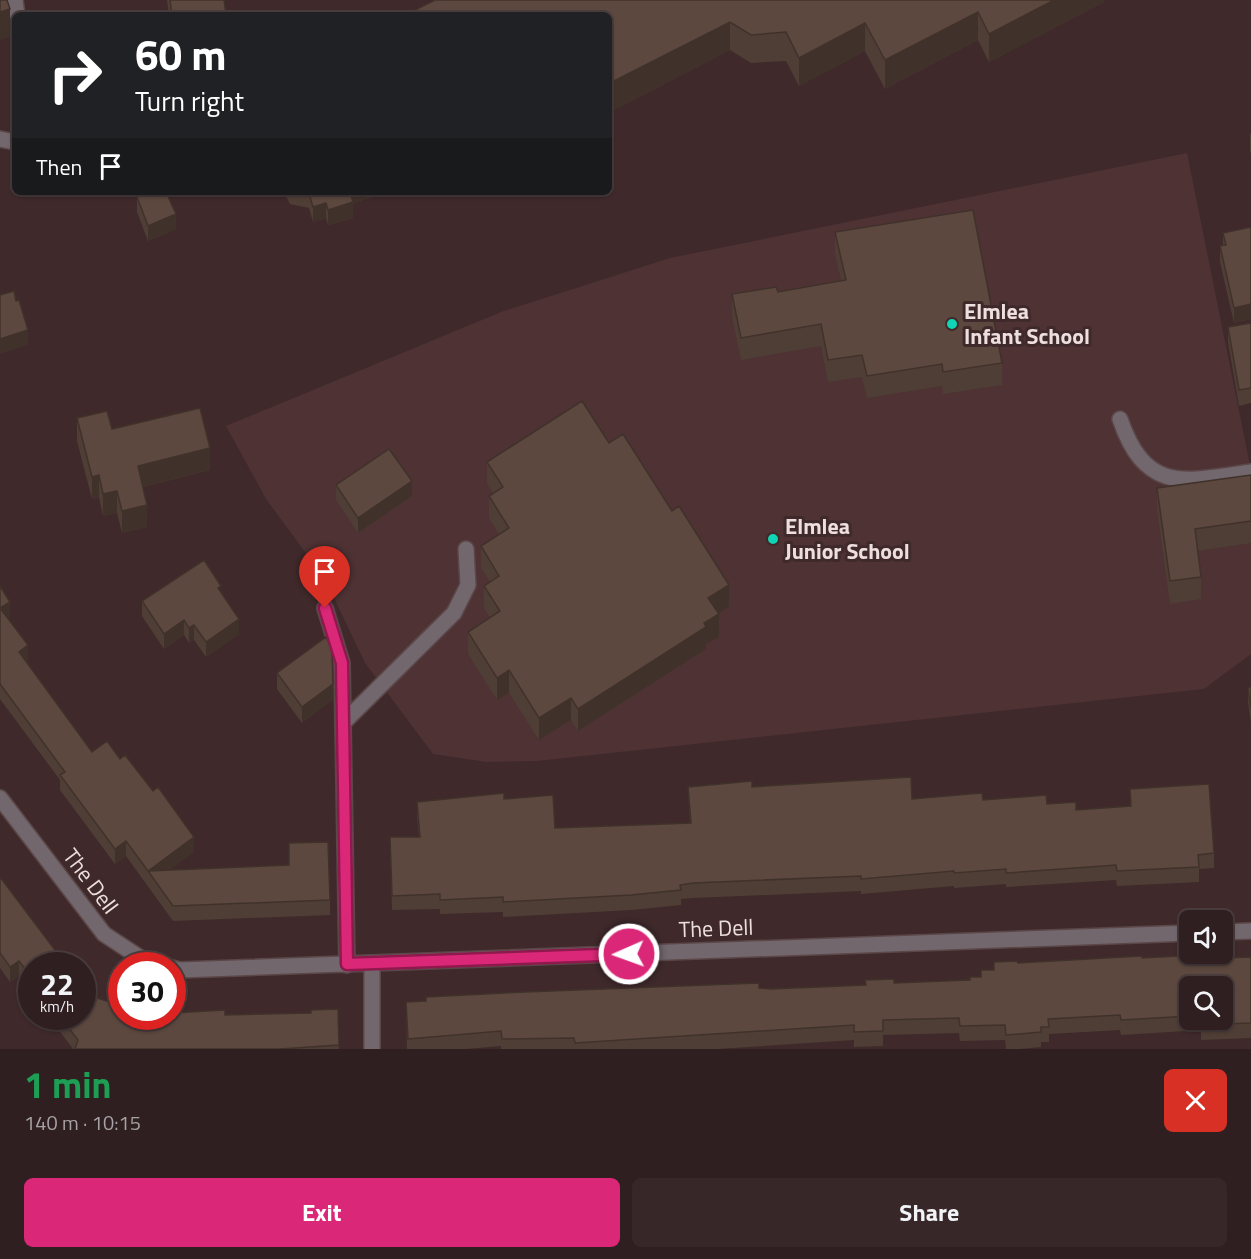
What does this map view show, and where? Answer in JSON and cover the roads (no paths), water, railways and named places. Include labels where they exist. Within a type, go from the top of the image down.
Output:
[{"type":"street","points":[[1120,419],[1128,444],[1159,476],[1183,481],[1251,472]]},
{"type":"street","points":[[345,721],[454,613],[468,585],[466,549]]},
{"type":"street","points":[[325,608],[342,663],[345,721],[347,964]]},
{"type":"street","name":"The Dell","points":[[0,798],[104,934],[131,952]]},
{"type":"street","points":[[1233,932],[1251,931]]},
{"type":"street","name":"The Dell","points":[[186,970],[1179,933]]},
{"type":"street","points":[[372,963],[372,1049]]},
{"type":"place","name":"Elmlea Infant School","points":[[952,324]]},
{"type":"place","name":"Elmlea Junior School","points":[[773,539]]}]
